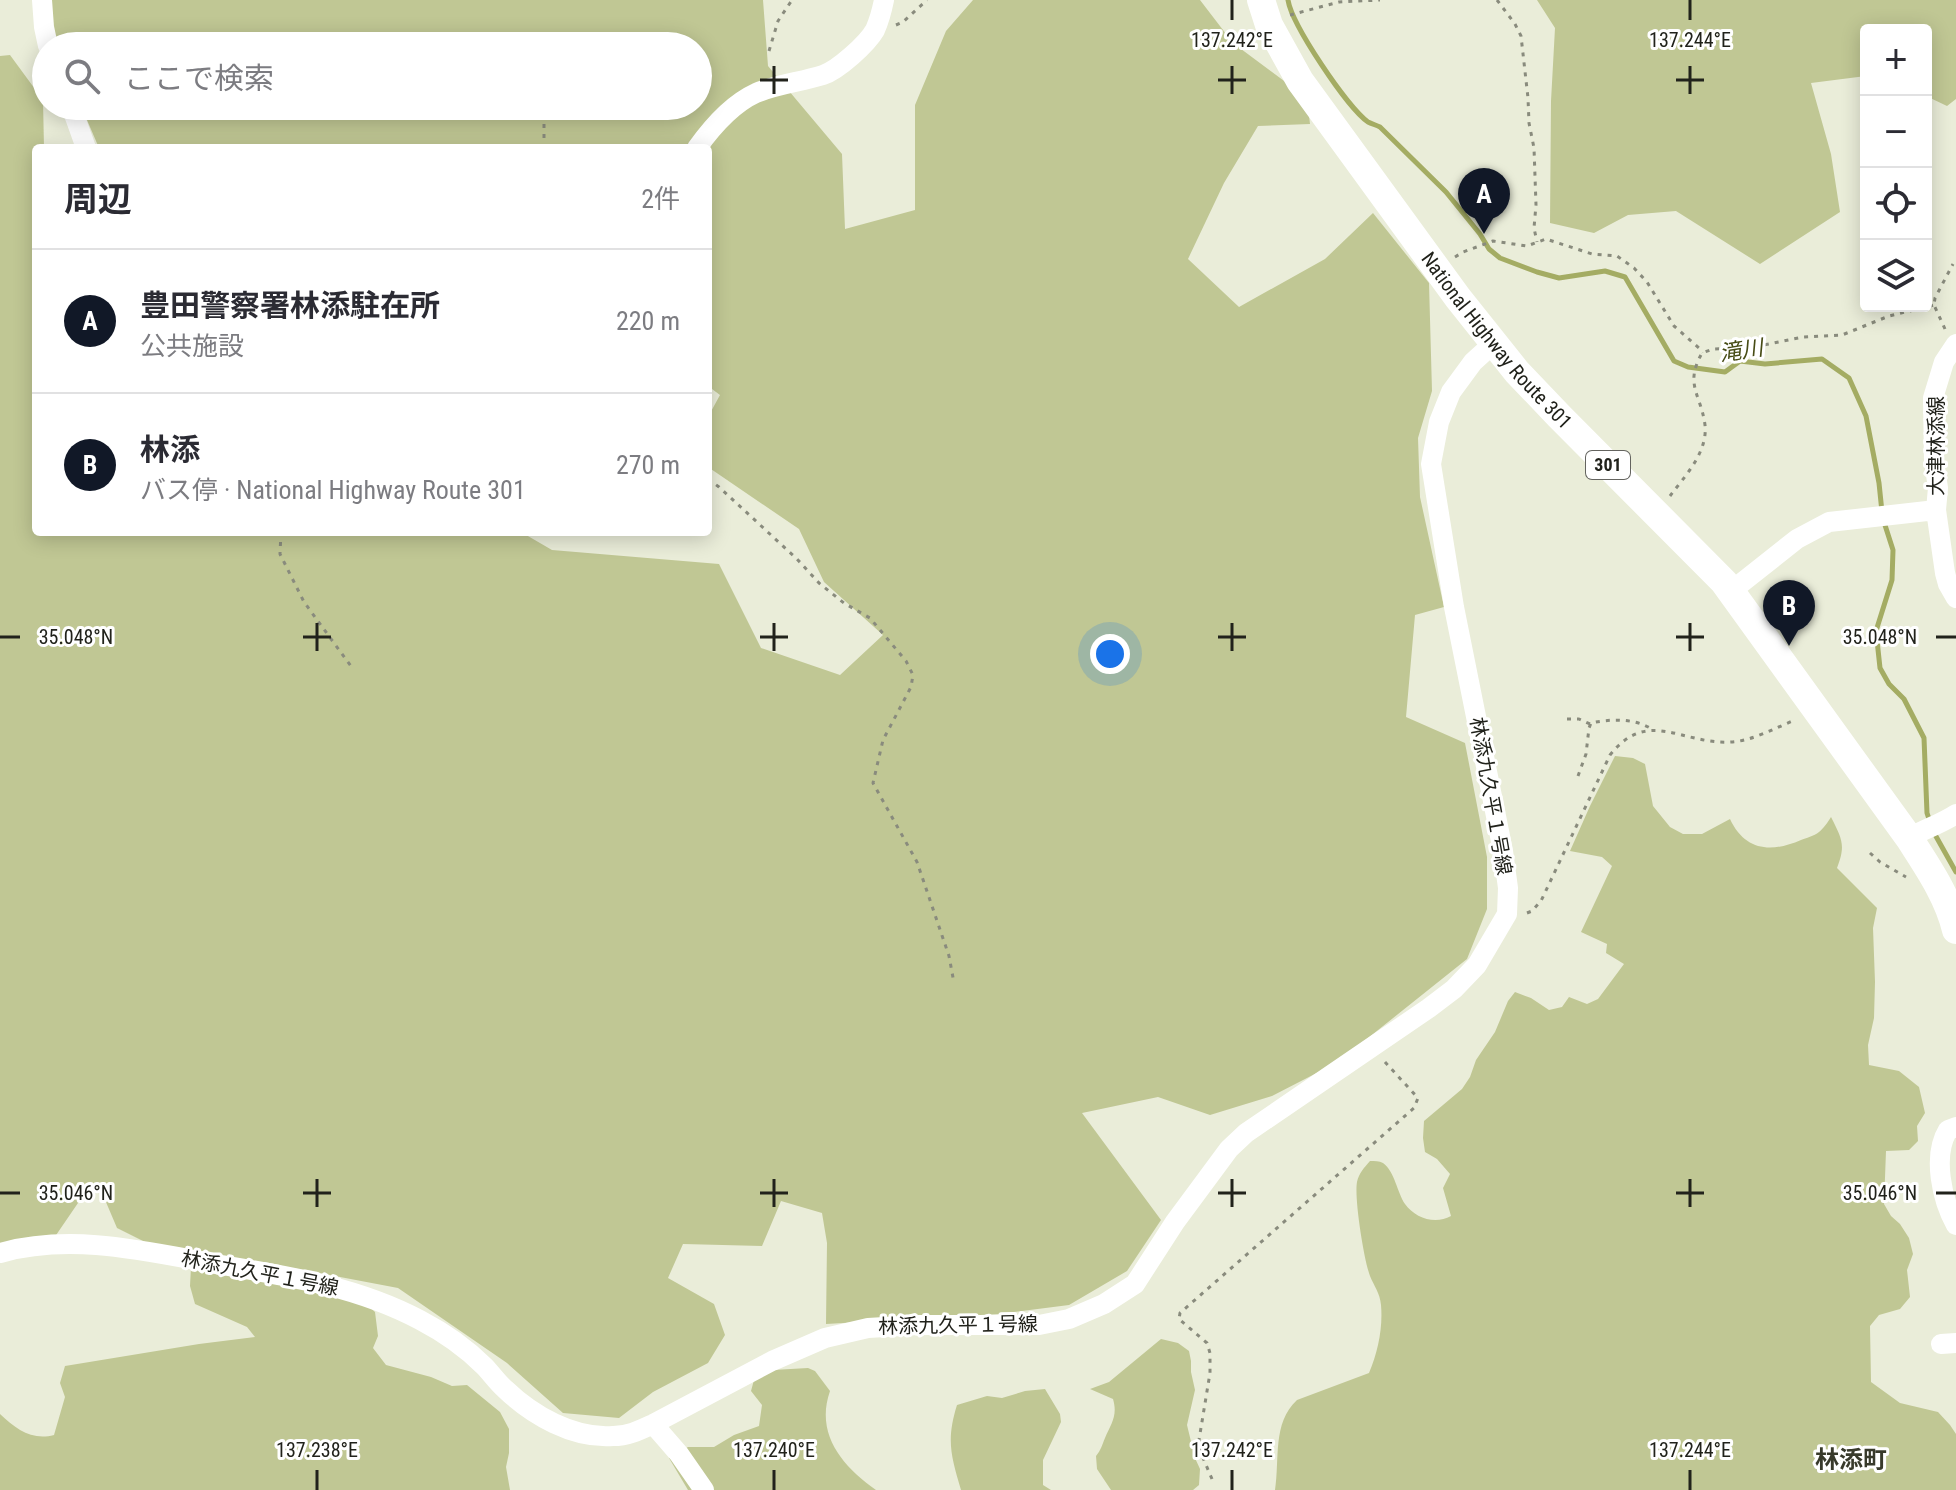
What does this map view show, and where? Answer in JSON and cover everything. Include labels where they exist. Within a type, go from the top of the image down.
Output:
[{"type":"highway","name":"National Highway Route 301","points":[[1265,12],[1300,81],[1458,298],[1517,372],[1724,582],[1816,709],[1918,833],[1956,930]]},
{"type":"street","points":[[42,0],[45,32]]},
{"type":"street","points":[[700,144],[711,128],[754,94],[778,85],[825,75],[852,55],[874,31],[884,0]]},
{"type":"street","points":[[76,120],[85,144]]},
{"type":"street","name":"大津林添線","points":[[1951,337],[1933,398],[1934,461],[1938,488],[1936,510],[1945,573],[1956,598]]},
{"type":"street","name":"林添九久平１号線","points":[[0,1253],[41,1245],[89,1243],[315,1281],[367,1296],[421,1321],[458,1344],[483,1365],[505,1390],[542,1418],[566,1428],[612,1437],[634,1433],[772,1361],[825,1338],[868,1328],[1039,1325],[1069,1319],[1104,1304],[1135,1284],[1175,1222],[1229,1149],[1246,1133],[1454,989],[1477,965],[1507,914],[1508,888],[1503,851],[1454,607],[1431,464],[1439,422],[1451,392],[1473,362],[1495,342]]},
{"type":"street","points":[[1730,592],[1772,557],[1829,522],[1936,510]]},
{"type":"street","points":[[1918,833],[1951,817]]},
{"type":"street","points":[[1956,1127],[1948,1130],[1940,1147],[1942,1192],[1956,1225]]},
{"type":"street","points":[[653,1424],[704,1490]]},
{"type":"path","points":[[769,51],[778,21],[792,0]]},
{"type":"path","points":[[874,31],[903,22],[927,0]]},
{"type":"path","points":[[1265,12],[1288,16],[1339,2],[1380,0]]},
{"type":"path","points":[[1497,0],[1521,36],[1534,148],[1534,228],[1537,242]]},
{"type":"path","points":[[544,120],[544,144]]},
{"type":"path","points":[[1440,273],[1463,252],[1493,241],[1527,246],[1546,239],[1592,254],[1617,256],[1647,282],[1674,326],[1702,353]]},
{"type":"path","points":[[1951,337],[1934,305],[1953,264]]},
{"type":"path","points":[[1657,513],[1695,463],[1704,441],[1705,425],[1693,376],[1702,353],[1803,337],[1842,335],[1889,316],[1934,305]]},
{"type":"path","points":[[712,482],[819,583],[870,618],[906,661],[913,675],[911,687],[883,740],[873,783],[917,862],[949,956],[954,983]]},
{"type":"path","points":[[281,536],[280,554],[304,602],[353,669]]},
{"type":"path","points":[[1507,914],[1532,911],[1541,901],[1610,755],[1629,736],[1651,730],[1706,741],[1735,742],[1816,709]]},
{"type":"path","points":[[1567,719],[1579,719],[1591,724],[1627,720],[1648,726],[1651,730]]},
{"type":"path","points":[[1578,776],[1586,754],[1591,724]]},
{"type":"path","points":[[1870,853],[1910,879],[1922,881],[1933,875]]},
{"type":"path","points":[[1212,1479],[1198,1446],[1210,1373],[1210,1353],[1200,1335],[1179,1319],[1180,1313],[1414,1108],[1418,1098],[1381,1057],[1375,1045]]},
{"type":"green space","points":[[52,0],[763,0],[768,66],[842,154],[845,229],[915,210],[915,105],[946,31],[973,0],[1200,0],[1233,43],[1307,98],[1310,124],[1258,126],[1224,183],[1188,259],[1239,307],[1325,259],[1373,213],[1429,283],[1432,391],[1418,438],[1420,497],[1444,607],[1415,615],[1406,717],[1465,743],[1487,857],[1487,909],[1467,959],[1338,1062],[1272,1096],[1210,1115],[1158,1097],[1082,1113],[1161,1220],[1127,1271],[1069,1305],[998,1314],[826,1324],[827,1243],[822,1213],[781,1201],[762,1246],[683,1244],[668,1278],[714,1304],[725,1335],[708,1363],[653,1392],[619,1418],[563,1413],[507,1363],[398,1288],[155,1247],[117,1228],[100,1188],[78,1203],[52,1241],[0,1250],[0,56],[10,55],[32,85],[32,120],[43,120],[44,144],[32,144],[32,536],[528,536],[552,550],[719,564],[761,648],[840,675],[883,635],[824,582],[799,529],[712,470],[712,410],[720,395],[712,389],[712,144],[97,144],[87,120],[712,120],[712,32],[50,30]]},
{"type":"green space","points":[[1537,0],[1956,0],[1956,99],[1947,106],[1932,99],[1932,24],[1860,24],[1860,77],[1811,83],[1831,154],[1840,212],[1760,264],[1676,211],[1628,215],[1594,233],[1550,223],[1555,28]]},
{"type":"green space","points":[[1615,756],[1633,758],[1645,764],[1653,806],[1670,827],[1683,834],[1702,834],[1730,819],[1743,838],[1751,843],[1769,848],[1779,847],[1817,833],[1831,817],[1842,842],[1837,868],[1877,908],[1873,928],[1874,1018],[1868,1045],[1869,1065],[1899,1071],[1919,1087],[1925,1113],[1917,1126],[1918,1141],[1909,1150],[1886,1151],[1884,1204],[1909,1238],[1913,1254],[1907,1270],[1910,1297],[1900,1309],[1879,1315],[1870,1326],[1871,1382],[1900,1403],[1938,1412],[1950,1425],[1956,1434],[1956,1490],[1275,1490],[1280,1430],[1289,1409],[1297,1400],[1369,1373],[1377,1348],[1381,1305],[1370,1276],[1360,1229],[1357,1182],[1362,1171],[1370,1161],[1383,1163],[1405,1204],[1414,1213],[1432,1220],[1451,1216],[1443,1188],[1450,1174],[1437,1159],[1425,1152],[1424,1121],[1462,1089],[1515,992],[1549,1010],[1562,1007],[1569,997],[1587,1004],[1598,999],[1624,964],[1606,953],[1607,944],[1581,932],[1612,866],[1602,857],[1570,851]]},
{"type":"green space","points":[[191,1267],[268,1280],[365,1303],[375,1312],[378,1336],[373,1348],[386,1365],[452,1386],[467,1385],[500,1412],[509,1429],[506,1467],[510,1490],[0,1490],[0,1414],[31,1435],[54,1435],[65,1397],[60,1383],[65,1366],[255,1337],[247,1327],[195,1304],[190,1286]]},
{"type":"green space","points":[[1161,1339],[1178,1343],[1189,1351],[1195,1390],[1187,1425],[1200,1469],[1199,1485],[1193,1490],[1111,1490],[1097,1469],[1096,1456],[1113,1420],[1113,1399],[1090,1389],[1109,1382]]},
{"type":"green space","points":[[808,1368],[815,1371],[830,1391],[826,1421],[835,1448],[852,1470],[876,1490],[688,1490],[669,1458],[688,1447],[714,1447],[734,1435],[759,1426],[762,1405],[751,1391],[754,1380],[773,1370]]},
{"type":"green space","points":[[1045,1389],[1060,1414],[1061,1422],[1043,1460],[1043,1485],[1051,1490],[961,1490],[951,1448],[957,1405],[987,1396],[1002,1398]]},
{"type":"waterway","name":"滝川","points":[[1288,0],[1299,28],[1347,100],[1368,122],[1380,127],[1446,192],[1489,249],[1500,258],[1559,278],[1605,271],[1625,277],[1674,361],[1688,367],[1725,372],[1740,361],[1765,364],[1822,359],[1849,378],[1866,416],[1882,512]]},
{"type":"waterway","name":"滝川","points":[[1884,522],[1893,550],[1892,580],[1876,631],[1880,668],[1889,684],[1904,699],[1924,738],[1930,822]]},
{"type":"waterway","name":"滝川","points":[[1933,831],[1956,872]]},
{"type":"place","name":"豊田警察署林添駐在所","points":[[1484,234]]},
{"type":"place","name":"林添","points":[[1789,646]]},
{"type":"district","name":"林添町","points":[[1851,1460]]}]
